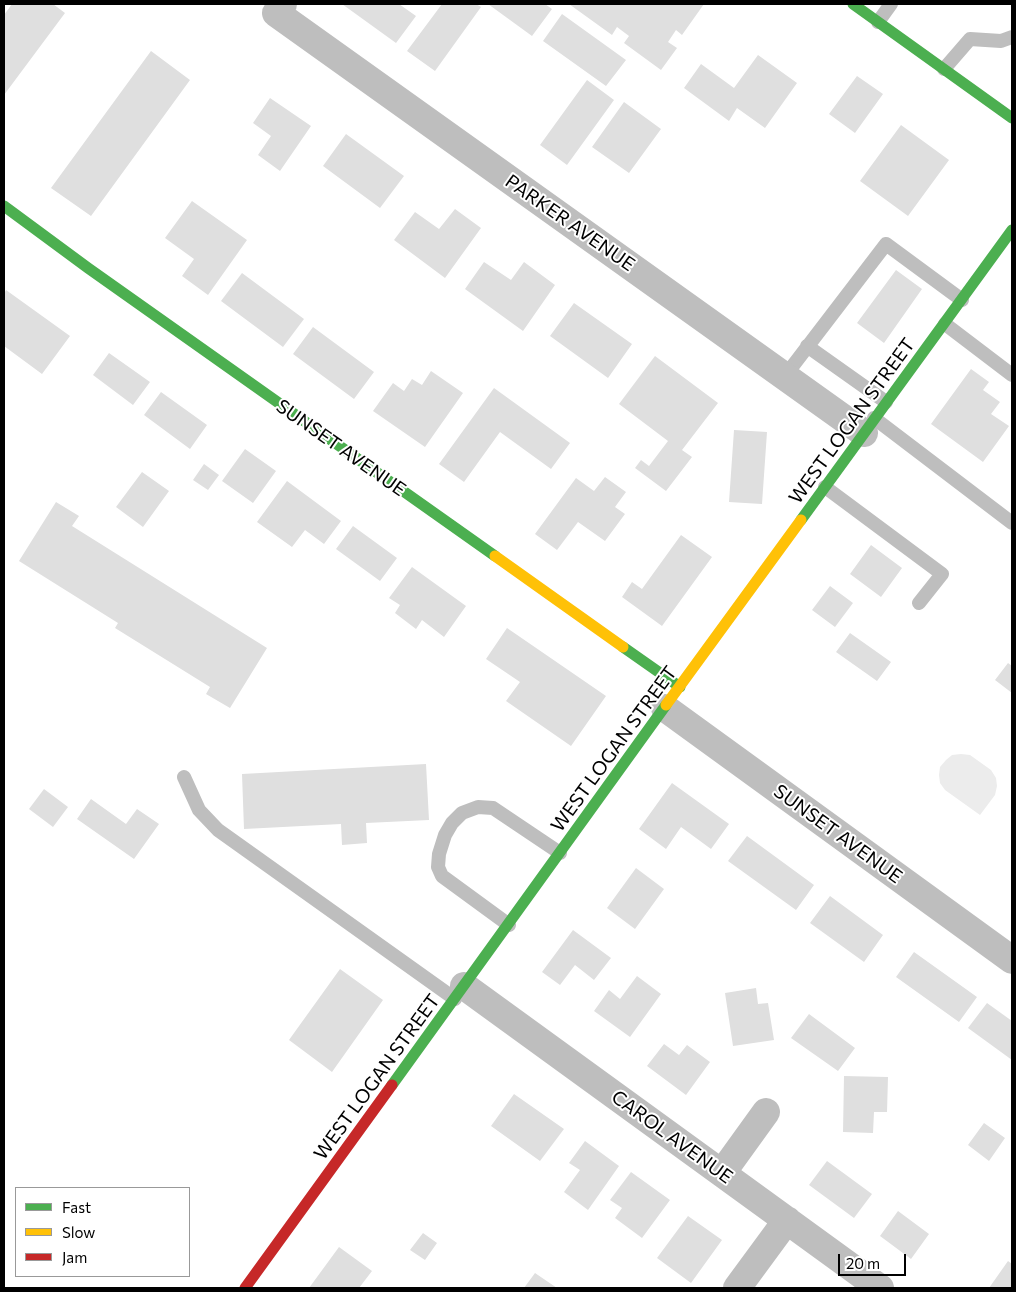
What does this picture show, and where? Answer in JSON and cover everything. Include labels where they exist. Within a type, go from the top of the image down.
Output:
[{"type":"street","points":[[853,4],[1012,118]]},
{"type":"street","name":"PARKER AVENUE","points":[[280,9],[785,376],[869,426]]},
{"type":"street","name":"SUNSET AVENUE","points":[[5,210],[88,268],[672,697],[1012,960]]},
{"type":"street","name":"WEST LOGAN STREET","points":[[245,1288],[1012,230]]},
{"type":"street","name":"CAROL AVENUE","points":[[459,993],[722,1173],[880,1288]]},
{"type":"street","points":[[722,1173],[766,1112]]},
{"type":"street","points":[[737,1288],[787,1220]]},
{"type":"lane","points":[[878,22],[892,4]]},
{"type":"lane","points":[[944,69],[970,39],[1001,41],[1012,37]]},
{"type":"lane","points":[[785,376],[886,244],[962,300]]},
{"type":"lane","points":[[945,324],[1012,375]]},
{"type":"lane","points":[[807,346],[886,402]]},
{"type":"lane","points":[[869,426],[1012,522]]},
{"type":"lane","points":[[825,486],[942,574],[919,603]]},
{"type":"lane","points":[[184,777],[199,810],[218,830],[459,993]]},
{"type":"lane","points":[[509,925],[442,876],[438,867],[439,854],[452,823],[462,814],[478,807],[492,808],[560,853]]},
{"type":"shaded area","points":[[952,755],[970,755],[991,770],[996,778],[995,795],[980,815],[945,790],[940,783],[940,767]]},
{"type":"building","points":[[12,4],[53,4],[65,13],[4,95],[4,15]]},
{"type":"building","points":[[342,4],[399,4],[416,16],[396,43]]},
{"type":"building","points":[[442,4],[476,4],[481,7],[435,71],[407,51]]},
{"type":"building","points":[[488,4],[545,4],[552,9],[532,36]]},
{"type":"building","points":[[569,4],[704,4],[682,35],[676,30],[668,42],[677,48],[661,70],[624,43],[629,36],[617,27],[612,35]]},
{"type":"building","points":[[562,14],[626,60],[606,86],[543,41]]},
{"type":"building","points":[[151,51],[190,80],[91,216],[51,188]]},
{"type":"building","points":[[758,55],[797,83],[765,128],[737,108],[729,121],[684,88],[701,64],[734,88]]},
{"type":"building","points":[[857,76],[883,94],[855,133],[829,114]]},
{"type":"building","points":[[587,80],[614,100],[567,165],[540,145]]},
{"type":"building","points":[[270,98],[311,126],[280,171],[258,155],[271,136],[253,123]]},
{"type":"building","points":[[624,102],[661,129],[629,173],[592,147]]},
{"type":"building","points":[[901,125],[949,160],[908,216],[860,181]]},
{"type":"building","points":[[346,134],[404,176],[380,208],[323,166]]},
{"type":"building","points":[[192,201],[247,240],[208,295],[182,276],[194,259],[165,238]]},
{"type":"building","points":[[455,209],[481,228],[445,278],[394,240],[415,212],[439,229]]},
{"type":"building","points":[[484,262],[511,280],[524,262],[555,285],[523,331],[465,289]]},
{"type":"building","points":[[896,270],[922,289],[884,343],[857,323]]},
{"type":"building","points":[[242,273],[304,319],[283,347],[221,301]]},
{"type":"building","points":[[6,290],[70,336],[42,374],[4,346],[4,294]]},
{"type":"building","points":[[574,303],[632,344],[608,378],[550,336]]},
{"type":"building","points":[[313,327],[374,372],[354,399],[293,354]]},
{"type":"building","points":[[109,353],[150,382],[133,405],[93,375]]},
{"type":"building","points":[[655,356],[718,403],[682,450],[692,457],[666,491],[635,468],[641,460],[649,466],[668,441],[619,404]]},
{"type":"building","points":[[971,369],[989,382],[983,390],[1000,402],[991,414],[1009,426],[983,462],[931,424]]},
{"type":"building","points":[[431,371],[463,393],[425,447],[373,411],[393,383],[404,391],[412,379],[422,385]]},
{"type":"building","points":[[494,388],[570,443],[551,469],[500,432],[464,482],[439,464]]},
{"type":"building","points":[[161,392],[207,425],[190,449],[144,415]]},
{"type":"building","points":[[734,430],[767,432],[762,504],[729,502]]},
{"type":"building","points":[[245,449],[276,471],[253,503],[222,481]]},
{"type":"building","points":[[204,464],[219,475],[208,490],[193,480]]},
{"type":"building","points":[[142,472],[169,491],[143,527],[116,507]]},
{"type":"building","points":[[605,477],[626,492],[615,507],[625,514],[605,541],[578,522],[557,550],[535,534],[576,478],[594,491]]},
{"type":"building","points":[[287,481],[341,521],[324,544],[305,530],[292,547],[257,522]]},
{"type":"building","points":[[56,502],[79,516],[72,526],[267,648],[230,708],[206,694],[210,687],[115,628],[118,623],[19,561]]},
{"type":"building","points":[[353,526],[397,558],[380,581],[336,549]]},
{"type":"building","points":[[681,535],[712,557],[662,626],[622,597],[632,582],[642,589]]},
{"type":"building","points":[[871,545],[902,568],[881,597],[850,574]]},
{"type":"building","points":[[412,567],[466,606],[444,637],[422,620],[416,629],[395,613],[400,605],[389,598]]},
{"type":"building","points":[[830,586],[853,603],[835,627],[812,610]]},
{"type":"building","points":[[507,628],[606,696],[571,746],[506,701],[520,682],[486,659]]},
{"type":"building","points":[[850,633],[891,662],[877,681],[836,652]]},
{"type":"building","points":[[1008,663],[1012,666],[1012,693],[995,680]]},
{"type":"building","points":[[426,764],[429,820],[366,823],[367,843],[342,845],[341,824],[244,829],[242,774]]},
{"type":"building","points":[[672,783],[729,824],[711,849],[681,827],[666,849],[639,829]]},
{"type":"building","points":[[44,789],[68,807],[53,827],[29,809]]},
{"type":"building","points":[[91,799],[126,824],[137,809],[159,824],[134,859],[77,819]]},
{"type":"building","points":[[747,836],[814,885],[796,910],[728,861]]},
{"type":"building","points":[[636,868],[664,889],[635,929],[607,908]]},
{"type":"building","points":[[830,896],[883,935],[864,962],[810,923]]},
{"type":"building","points":[[573,930],[611,958],[594,980],[575,965],[560,985],[542,972]]},
{"type":"building","points":[[914,952],[977,997],[959,1022],[896,977]]},
{"type":"building","points":[[340,969],[383,1000],[332,1072],[289,1040]]},
{"type":"building","points":[[637,976],[661,994],[630,1037],[594,1011],[609,990],[620,999]]},
{"type":"building","points":[[756,988],[758,1004],[768,1003],[774,1040],[733,1046],[725,993]]},
{"type":"building","points":[[987,1003],[1012,1021],[1012,1060],[968,1028]]},
{"type":"building","points":[[809,1014],[855,1048],[838,1071],[791,1038]]},
{"type":"building","points":[[664,1044],[679,1055],[687,1045],[710,1062],[686,1095],[647,1066]]},
{"type":"building","points":[[844,1076],[888,1077],[887,1112],[874,1112],[873,1133],[843,1132]]},
{"type":"building","points":[[514,1094],[564,1129],[540,1161],[491,1126]]},
{"type":"building","points":[[984,1123],[1005,1138],[989,1161],[968,1145]]},
{"type":"building","points":[[585,1141],[619,1166],[588,1210],[564,1192],[580,1170],[569,1163]]},
{"type":"building","points":[[827,1161],[872,1194],[854,1218],[809,1185]]},
{"type":"building","points":[[631,1172],[670,1200],[642,1238],[615,1218],[622,1208],[610,1200]]},
{"type":"building","points":[[898,1211],[929,1234],[911,1259],[880,1236]]},
{"type":"building","points":[[688,1216],[722,1240],[691,1283],[657,1258]]},
{"type":"building","points":[[423,1233],[437,1243],[425,1260],[410,1250]]},
{"type":"building","points":[[339,1247],[372,1271],[359,1288],[309,1288]]},
{"type":"building","points":[[1008,1261],[1012,1264],[1012,1288],[989,1288]]},
{"type":"building","points":[[535,1273],[557,1288],[524,1288]]},
{"type":"traffic: fast","points":[[853,4],[1012,118]]},
{"type":"traffic: fast","points":[[4,206],[88,268],[495,556]]},
{"type":"traffic: fast","points":[[801,520],[1012,230]]},
{"type":"traffic: fast","points":[[623,647],[680,687]]},
{"type":"traffic: fast","points":[[392,1085],[666,705]]},
{"type":"traffic: slow","points":[[666,705],[801,520]]},
{"type":"traffic: slow","points":[[495,556],[623,647]]},
{"type":"traffic: jam","points":[[245,1288],[392,1085]]}]
